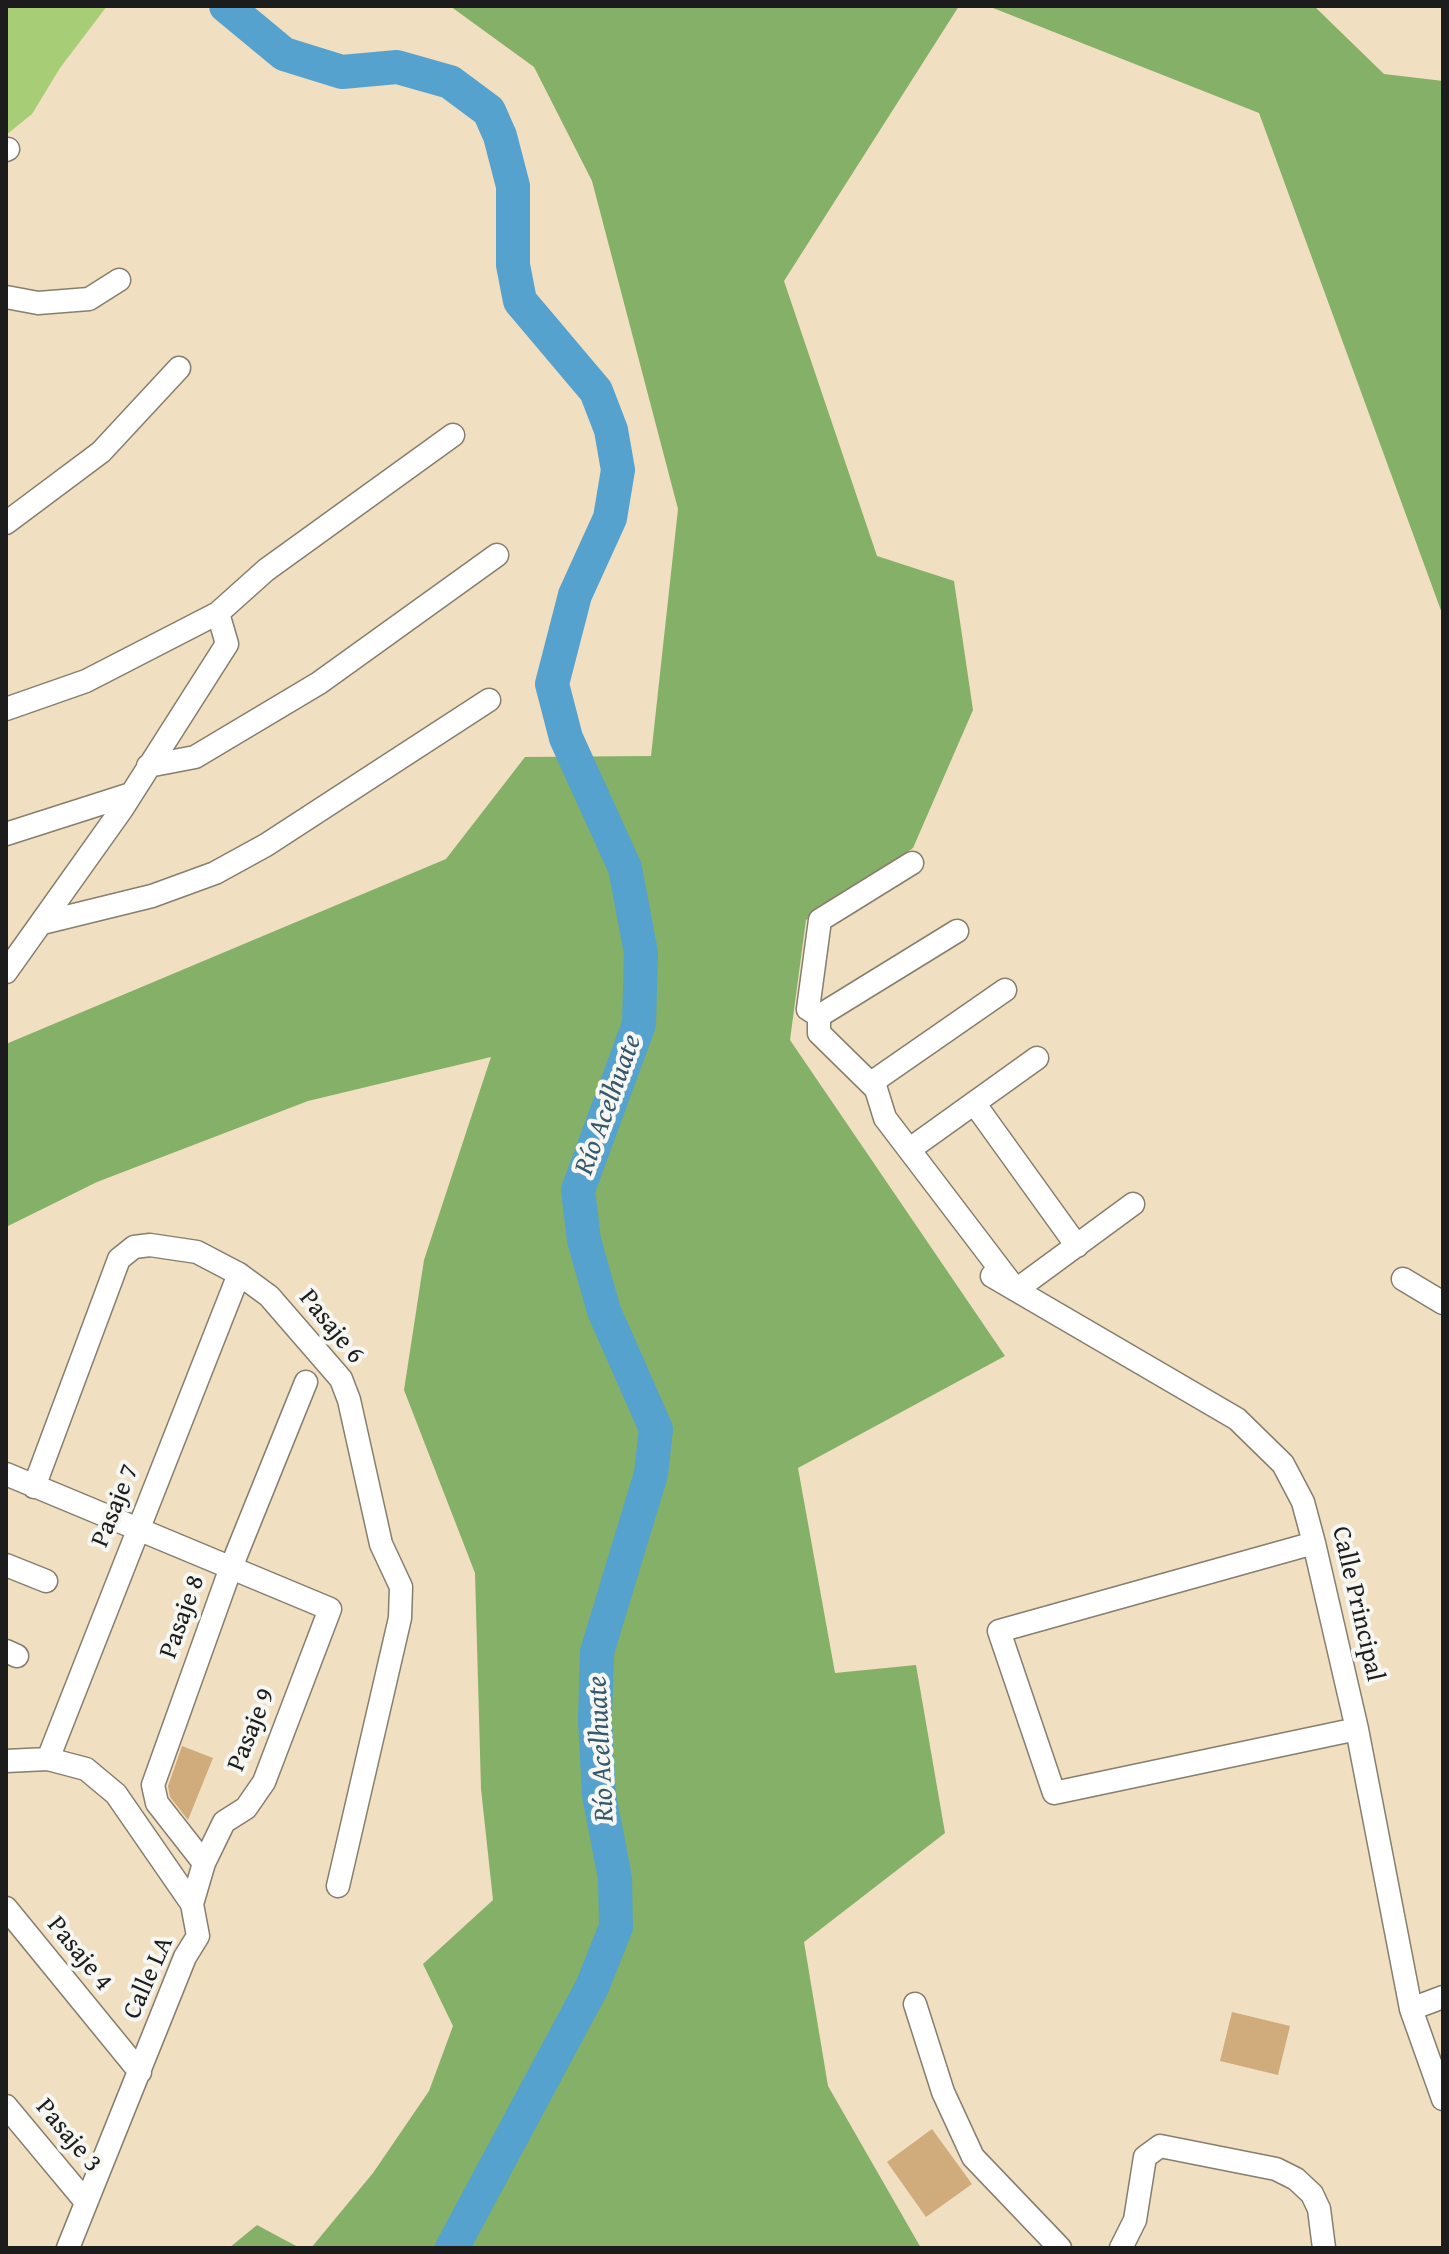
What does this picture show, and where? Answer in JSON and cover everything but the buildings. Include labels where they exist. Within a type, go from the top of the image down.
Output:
[{"type":"street","points":[[6,297],[38,303],[89,299],[119,280]]},
{"type":"street","points":[[6,523],[101,452],[179,368]]},
{"type":"street","points":[[6,709],[86,681],[218,613],[266,570],[453,435]]},
{"type":"street","points":[[148,766],[195,757],[319,683],[497,555]]},
{"type":"street","points":[[6,972],[131,794],[227,644],[218,613]]},
{"type":"street","points":[[42,923],[152,896],[215,873],[266,845],[489,700]]},
{"type":"street","points":[[6,834],[131,794]]},
{"type":"street","points":[[819,1016],[808,1009],[820,920],[912,863]]},
{"type":"street","points":[[819,1016],[957,931]]},
{"type":"street","points":[[871,1083],[1005,990]]},
{"type":"street","points":[[819,1016],[819,1033],[876,1089],[885,1118],[1016,1290],[1133,1204]]},
{"type":"street","points":[[910,1149],[1037,1058]]},
{"type":"street","points":[[974,1103],[1077,1246]]},
{"type":"street","name":"Pasaje 6","points":[[34,1487],[119,1259],[134,1247],[150,1245],[197,1252],[239,1274],[269,1296],[341,1379],[349,1400],[381,1544],[401,1587],[400,1618],[338,1886]]},
{"type":"street","name":"Pasaje 7","points":[[48,1759],[239,1274]]},
{"type":"street","name":"Calle Principal","points":[[992,1276],[1237,1419],[1283,1464],[1303,1502],[1314,1543],[1357,1729],[1411,2009],[1443,2099]]},
{"type":"street","points":[[1403,1279],[1443,1303]]},
{"type":"street","name":"Pasaje 8","points":[[204,1863],[157,1803],[153,1785],[230,1570],[306,1382]]},
{"type":"street","points":[[6,1474],[230,1570]]},
{"type":"street","points":[[1314,1543],[999,1631],[1054,1793],[1357,1729]]},
{"type":"street","points":[[6,1565],[46,1581]]},
{"type":"street","name":"Pasaje 9","points":[[192,1904],[204,1863],[224,1822],[246,1808],[264,1782],[330,1609],[230,1570]]},
{"type":"street","points":[[14,1760],[48,1759],[86,1769],[116,1794],[192,1904]]},
{"type":"street","name":"Calle LA","points":[[68,2248],[185,1957],[198,1936],[192,1904]]},
{"type":"street","name":"Pasaje 4","points":[[6,1908],[140,2072]]},
{"type":"street","points":[[1411,2009],[1443,1997]]},
{"type":"street","points":[[915,2004],[943,2092],[973,2157],[1060,2248]]},
{"type":"street","name":"Pasaje 3","points":[[6,2106],[86,2202]]},
{"type":"street","points":[[1121,2248],[1135,2220],[1145,2157],[1160,2146],[1276,2169],[1296,2179],[1312,2194],[1319,2209],[1324,2248]]},
{"type":"green space","points":[[6,6],[107,6],[60,68],[32,114],[6,135]]},
{"type":"green space","points":[[450,6],[959,6],[784,281],[877,556],[954,581],[973,710],[913,848],[806,920],[790,1040],[1005,1356],[798,1468],[835,1673],[916,1665],[945,1833],[804,1942],[828,2086],[921,2248],[311,2248],[373,2173],[429,2091],[453,2026],[423,1964],[493,1900],[481,1789],[475,1573],[404,1390],[424,1260],[491,1057],[308,1101],[97,1182],[6,1227],[6,1044],[446,859],[525,757],[651,756],[678,509],[592,181],[534,67]]},
{"type":"green space","points":[[988,6],[1314,6],[1384,74],[1443,81],[1443,616],[1259,113]]},
{"type":"green space","points":[[257,2225],[283,2239],[300,2248],[229,2248]]},
{"type":"waterway","name":"Río Acelhuate","points":[[226,6],[284,54],[342,72],[397,67],[450,82],[489,111],[500,136],[513,186],[513,265],[520,301],[596,391],[611,430],[618,470],[610,518],[575,595],[552,684],[566,738],[625,868],[641,953],[639,1024],[578,1190],[584,1240],[604,1311],[656,1429],[651,1474],[597,1652],[595,1720],[599,1795],[615,1878],[616,1927],[592,1987],[452,2248]]}]
